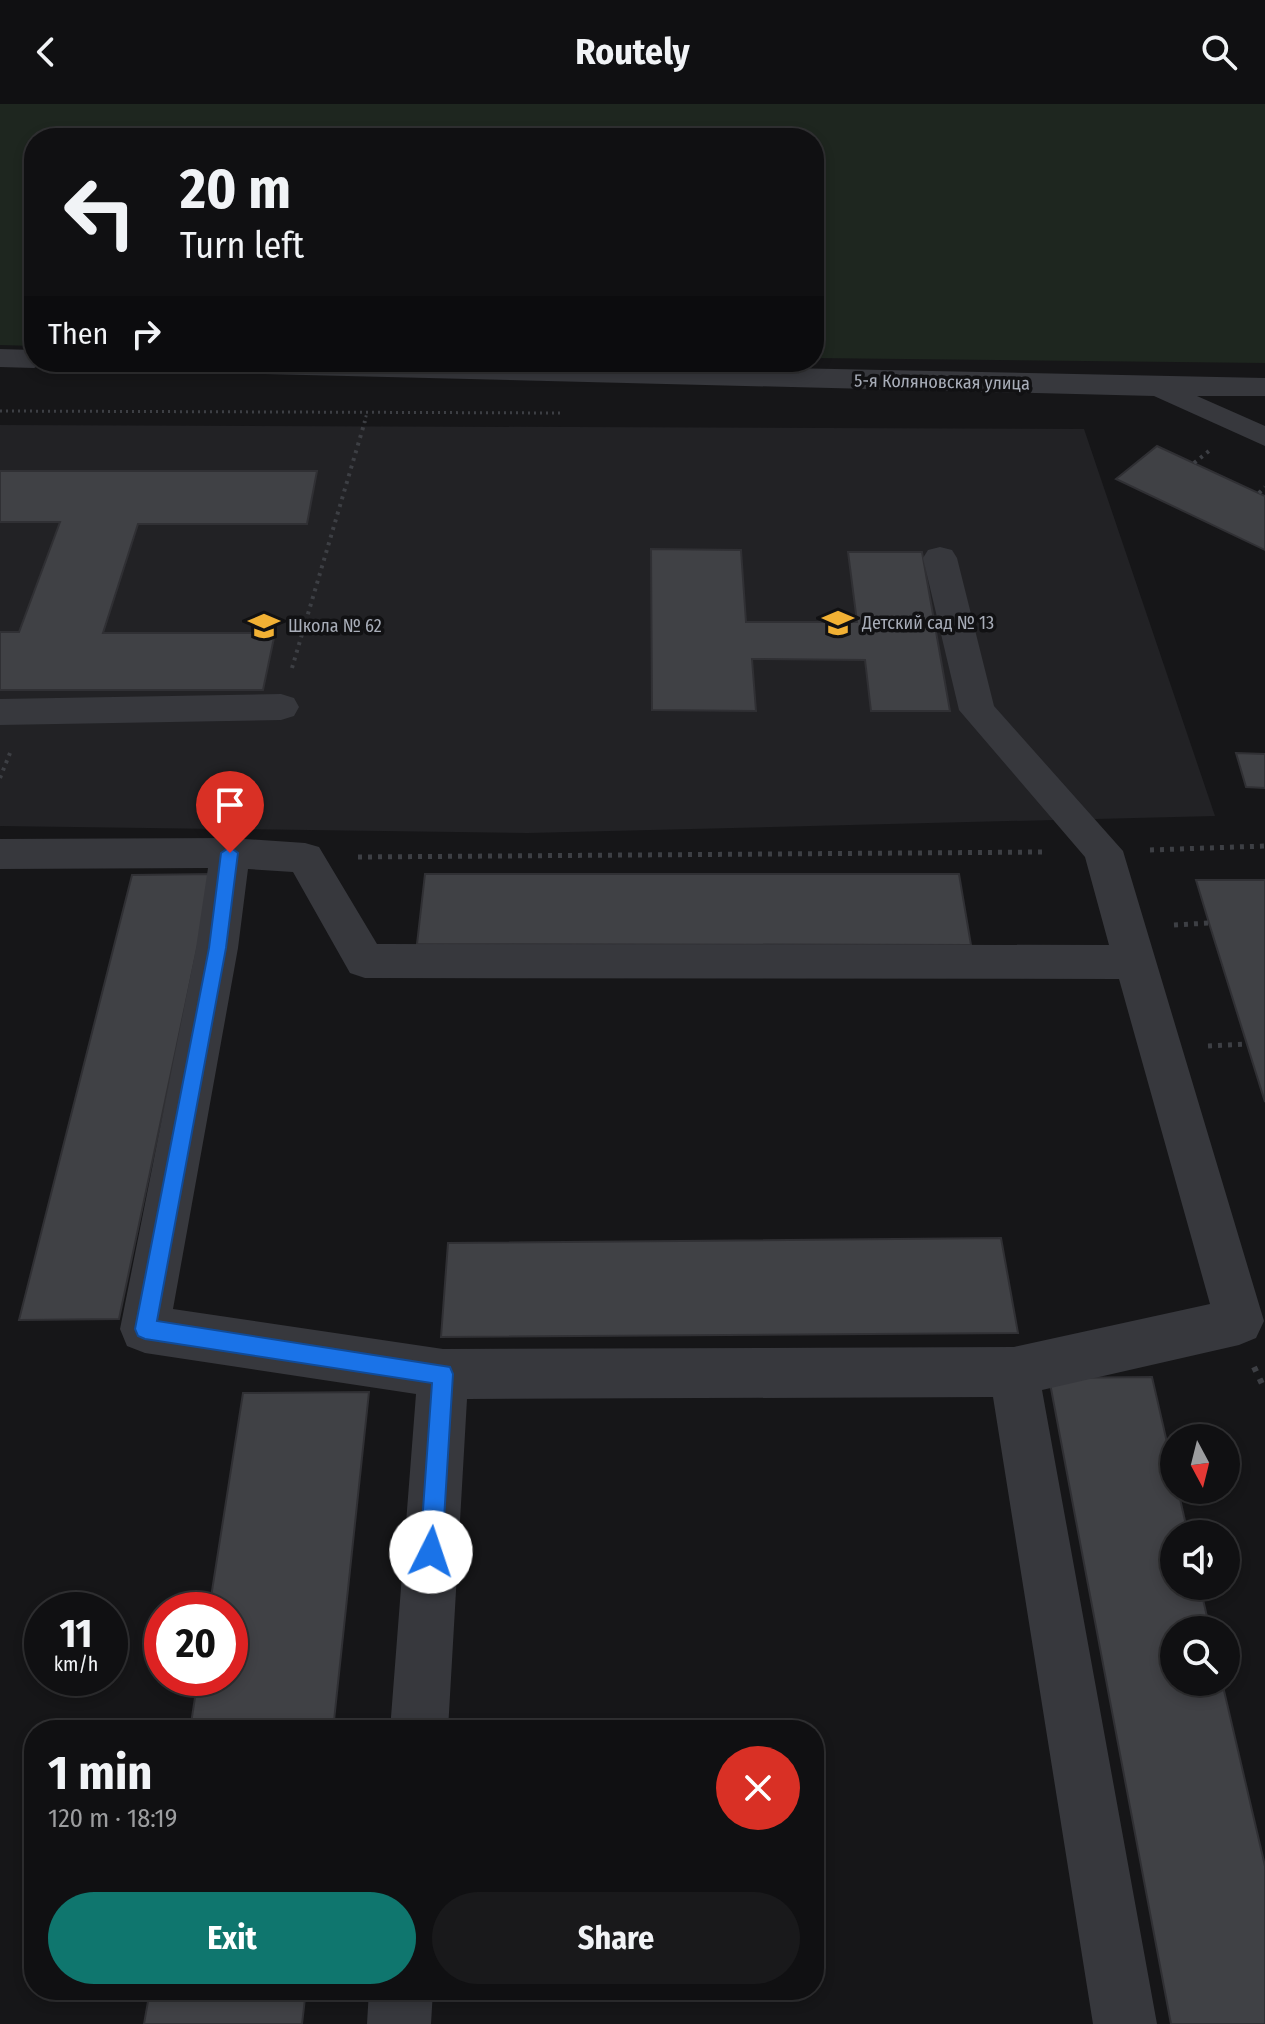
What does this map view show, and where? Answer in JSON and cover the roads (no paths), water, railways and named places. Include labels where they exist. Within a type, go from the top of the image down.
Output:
[{"type":"street","points":[[0,358],[24,359]]},
{"type":"street","name":"5-я Коляновская улица","points":[[545,372],[1265,387]]},
{"type":"street","points":[[1153,387],[1265,437]]},
{"type":"street","points":[[230,853],[217,948],[145,1329],[443,1374],[1014,1372],[1239,1321],[1103,851],[977,710],[940,558]]},
{"type":"street","points":[[0,712],[281,707]]},
{"type":"street","points":[[0,854],[230,853],[305,858],[365,961],[1136,962]]},
{"type":"street","points":[[1014,1372],[1125,2024]]},
{"type":"street","points":[[420,1720],[443,1374]]},
{"type":"street","points":[[399,2024],[400,2000]]},
{"type":"place","name":"Детский сад № 13","points":[[838,623]]},
{"type":"place","name":"Школа № 62","points":[[264,626]]}]
